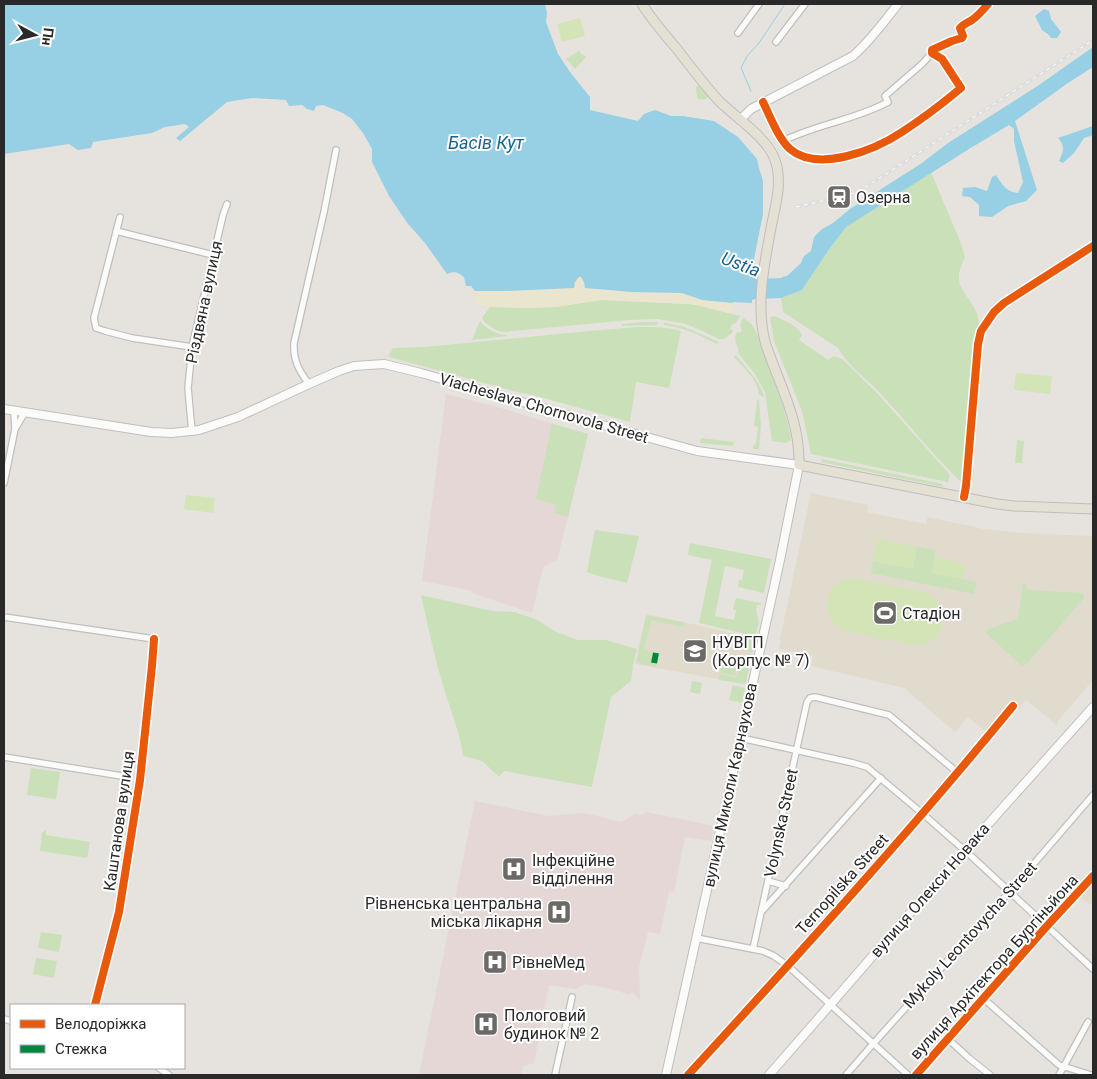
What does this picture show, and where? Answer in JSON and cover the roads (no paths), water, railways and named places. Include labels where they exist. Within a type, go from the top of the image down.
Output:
[{"type":"main road","points":[[642,4],[718,100],[766,145],[776,162],[779,185],[764,273],[760,311],[762,333],[794,420],[799,451],[799,465]]},
{"type":"main road","points":[[740,120],[751,109],[763,102],[853,56],[861,50],[898,4]]},
{"type":"main road","name":"Viacheslava Chornovola Street","points":[[4,409],[150,432],[192,432],[238,417],[309,384],[354,366],[384,364],[697,451],[799,465],[964,498],[1014,506],[1093,509]]},
{"type":"main road","name":"вулиця Миколи Карнаухова","points":[[666,1075],[799,465]]},
{"type":"main road","name":"вулиця Олекси Новака","points":[[769,1075],[965,850],[1093,707]]},
{"type":"street","points":[[738,33],[759,4]]},
{"type":"street","points":[[776,42],[805,4]]},
{"type":"street","points":[[783,141],[874,110],[888,102],[885,96],[922,64],[932,53],[932,50],[962,38],[960,28],[971,21],[988,4]]},
{"type":"street","points":[[763,102],[783,141],[802,156],[826,160],[855,154],[900,134],[961,88],[942,59],[932,53]]},
{"type":"street","points":[[309,384],[301,374],[296,363],[293,353],[294,343],[336,150]]},
{"type":"street","name":"Різдвяна вулиця","points":[[192,432],[188,388],[192,347],[227,204]]},
{"type":"street","points":[[120,217],[94,318],[96,328],[132,338],[192,347]]},
{"type":"street","points":[[116,231],[213,255]]},
{"type":"street","points":[[964,498],[978,344],[981,331],[994,312],[1004,303],[1093,246]]},
{"type":"street","points":[[4,483],[15,429],[14,411]]},
{"type":"street","points":[[15,429],[25,412]]},
{"type":"street","name":"Каштанова вулиця","points":[[4,617],[154,639],[140,780],[120,912],[95,1004]]},
{"type":"street","name":"Volynska Street","points":[[753,949],[807,702],[810,698],[815,697],[889,715],[958,773]]},
{"type":"street","name":"Ternopilska Street","points":[[688,1075],[923,814],[1013,706]]},
{"type":"street","points":[[741,738],[867,767],[965,850],[1093,970]]},
{"type":"street","points":[[4,757],[128,777]]},
{"type":"street","points":[[762,912],[882,778]]},
{"type":"street","name":"Mykoly Leontovycha Street","points":[[846,1075],[1093,795]]},
{"type":"street","name":"вулиця Архітектора Бургіньйона","points":[[916,1075],[1093,876]]},
{"type":"street","points":[[768,881],[786,886]]},
{"type":"street","points":[[696,938],[768,953],[788,966],[908,1075]]},
{"type":"street","points":[[555,1075],[572,997]]},
{"type":"street","points":[[984,999],[1059,1065],[1091,1075]]},
{"type":"street","points":[[1059,1075],[1088,1022]]},
{"type":"street","points":[[948,1039],[990,1075]]},
{"type":"water","name":"Басів Кут","points":[[4,4],[545,4],[546,22],[558,54],[590,97],[590,110],[638,121],[644,114],[655,110],[671,116],[714,121],[738,137],[757,159],[763,181],[763,214],[752,269],[756,279],[782,278],[787,276],[801,263],[804,256],[811,251],[814,237],[822,229],[1093,47],[1093,67],[1015,121],[1037,190],[1026,201],[1008,206],[992,217],[979,216],[979,205],[970,197],[962,196],[963,188],[975,187],[987,191],[992,177],[996,175],[1007,189],[1018,193],[1023,182],[1014,141],[1014,129],[1009,125],[846,227],[802,290],[781,298],[755,299],[752,300],[752,303],[733,303],[702,300],[682,293],[632,292],[585,288],[581,277],[575,282],[574,288],[475,291],[471,286],[466,286],[464,277],[460,274],[454,272],[447,274],[425,243],[408,224],[389,196],[372,162],[372,149],[352,119],[323,105],[316,106],[314,111],[302,105],[289,106],[286,100],[252,98],[227,102],[180,141],[176,138],[189,127],[185,124],[165,127],[152,133],[93,142],[91,148],[78,150],[69,144],[4,154]]},
{"type":"water","points":[[1044,9],[1049,11],[1051,19],[1061,32],[1057,38],[1051,38],[1042,30],[1035,16]]},
{"type":"water","points":[[1093,126],[1093,135],[1084,138],[1074,153],[1063,163],[1059,161],[1063,152],[1063,146],[1058,138]]},
{"type":"waterway","points":[[751,91],[741,68],[747,56],[759,43],[785,4]]},
{"type":"railway","points":[[796,207],[858,192],[1093,40]]},
{"type":"place","name":"Озерна","points":[[839,197]]},
{"type":"place","name":"Стадіон","points":[[885,613]]},
{"type":"place","name":"НУВГП (Корпус № 7)","points":[[695,651]]},
{"type":"place","name":"Інфекційне відділення","points":[[514,869]]},
{"type":"place","name":"Рівненська центральна міська лікарня","points":[[559,912]]},
{"type":"place","name":"РівнеМед","points":[[495,962]]},
{"type":"place","name":"Пологовий будинок № 2","points":[[486,1024]]},
{"type":"water label","name":"Ustia","points":[[741,264]]}]
